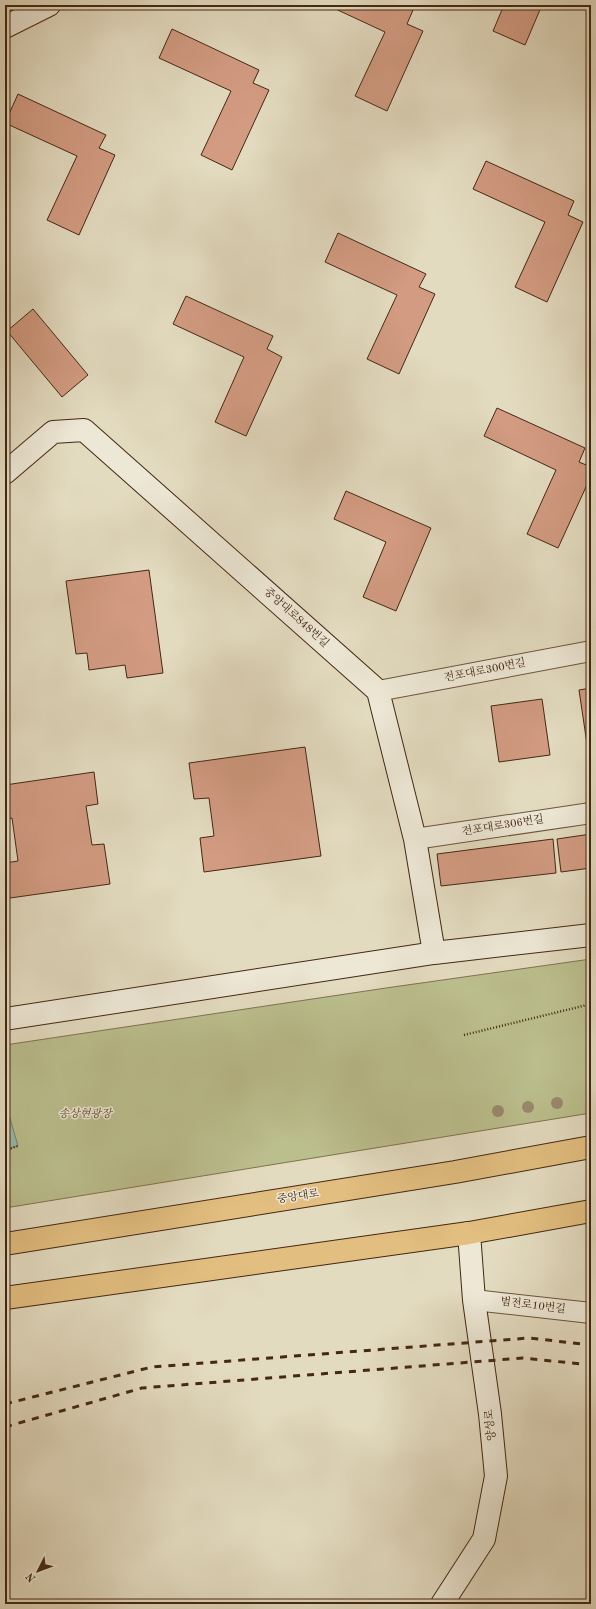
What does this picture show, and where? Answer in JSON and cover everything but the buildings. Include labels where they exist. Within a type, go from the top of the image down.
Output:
[{"type":"main road","name":"중앙대로","points":[[5,1244],[455,1172],[591,1147]]},
{"type":"main road","points":[[5,1298],[469,1233],[591,1210]]},
{"type":"street","points":[[5,27],[49,5]]},
{"type":"street","name":"중앙대로848번길","points":[[5,473],[53,432],[84,430],[378,691]]},
{"type":"street","name":"전포대로300번길","points":[[378,691],[591,651]]},
{"type":"street","points":[[378,691],[415,839],[434,953]]},
{"type":"street","name":"전포대로306번길","points":[[415,839],[591,813]]},
{"type":"street","points":[[5,1019],[434,953],[591,934]]},
{"type":"street","name":"양성로","points":[[442,1604],[484,1539],[496,1476],[490,1414],[474,1300],[469,1233]]},
{"type":"street","name":"범전로10번길","points":[[474,1300],[591,1313]]},
{"type":"path","points":[[464,1035],[591,1004]]},
{"type":"path","points":[[5,1150],[18,1146]]},
{"type":"green space","name":"송상현광장","points":[[591,959],[591,1113],[5,1208],[5,1045]]},
{"type":"shaded area","points":[[5,1101],[18,1146],[5,1150]]},
{"type":"railway","points":[[5,1404],[152,1367],[529,1338],[591,1345]]},
{"type":"railway","points":[[5,1427],[142,1388],[523,1358],[591,1365]]}]
